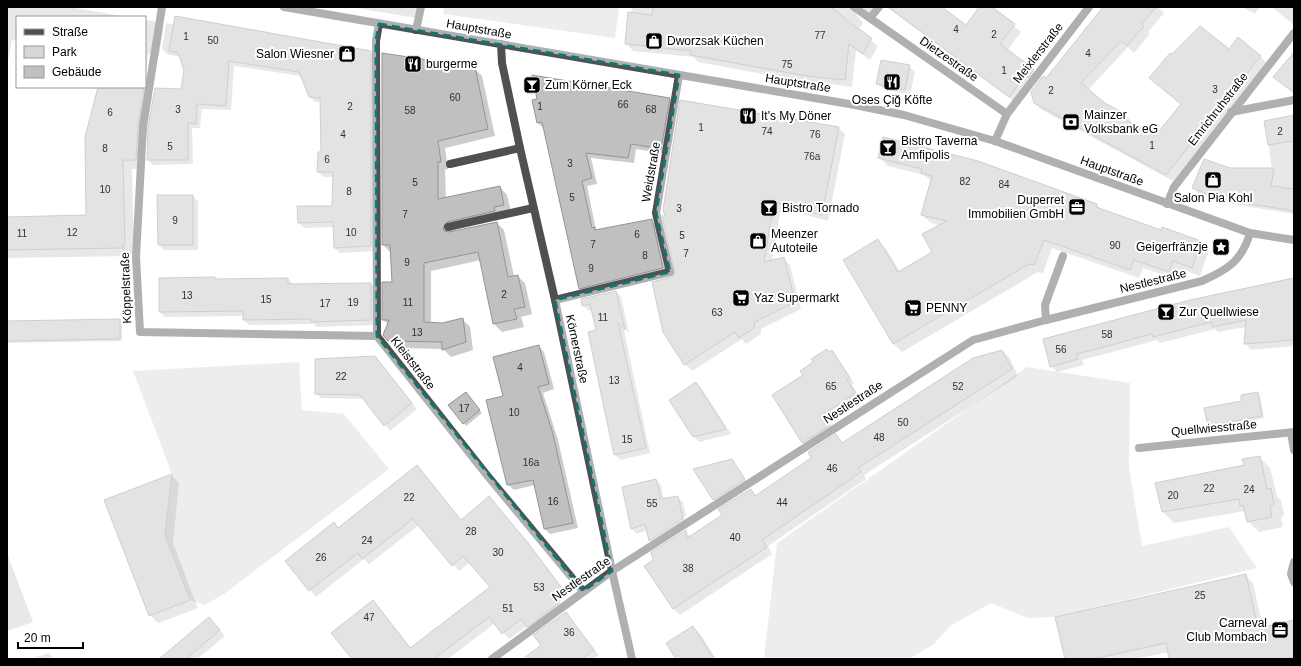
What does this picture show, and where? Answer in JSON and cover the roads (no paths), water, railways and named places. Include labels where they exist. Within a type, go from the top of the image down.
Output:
[{"type":"street","name":"Köppelstraße","points":[[162,7],[143,126],[136,257],[140,332],[377,336]]},
{"type":"street","name":"Hauptstraße","points":[[284,7],[855,105],[904,116],[995,141],[1250,233],[1294,240]]},
{"type":"street","points":[[416,30],[421,7]]},
{"type":"street","name":"Dietzestraße","points":[[854,7],[1007,114]]},
{"type":"street","points":[[870,18],[879,7]]},
{"type":"street","name":"Meixlerstraße","points":[[1007,114],[1089,7]]},
{"type":"street","name":"Kleiststraße","points":[[379,24],[376,41],[377,336],[486,474],[583,591]]},
{"type":"street","name":"Emrichruhstraße","points":[[1168,204],[1174,187],[1294,33]]},
{"type":"street","name":"Körnerstraße","points":[[501,44],[502,63],[520,148],[555,300],[632,659]]},
{"type":"street","name":"Weidstraße","points":[[555,300],[670,272],[656,213],[679,76]]},
{"type":"street","points":[[1231,112],[1294,100]]},
{"type":"street","points":[[995,141],[1007,114]]},
{"type":"street","points":[[450,164],[520,148]]},
{"type":"street","points":[[448,227],[534,208]]},
{"type":"street","name":"Nestlestraße","points":[[492,659],[612,571],[898,386],[973,340],[1046,320],[1202,282],[1220,273],[1236,261],[1246,248],[1250,233]]},
{"type":"street","points":[[1046,320],[1045,305],[1063,256]]},
{"type":"street","name":"Quellwiesstraße","points":[[1139,448],[1293,432],[1294,450]]},
{"type":"street","points":[[1294,562],[1291,574],[1294,582]]},
{"type":"place","name":"Dworzsak Küchen","points":[[654,41]]},
{"type":"place","name":"Salon Wiesner","points":[[347,54]]},
{"type":"place","name":"burgerme","points":[[413,64]]},
{"type":"place","name":"Oses Çiğ Köfte","points":[[892,82]]},
{"type":"place","name":"Zum Körner Eck","points":[[532,85]]},
{"type":"place","name":"It's My Döner","points":[[748,116]]},
{"type":"place","name":"Mainzer Volksbank eG","points":[[1071,122]]},
{"type":"place","name":"Bistro Taverna Amfipolis","points":[[888,148]]},
{"type":"place","name":"Salon Pia Kohl","points":[[1213,180]]},
{"type":"place","name":"Duperret Immobilien GmbH","points":[[1077,207]]},
{"type":"place","name":"Bistro Tornado","points":[[769,208]]},
{"type":"place","name":"Meenzer Autoteile","points":[[758,241]]},
{"type":"place","name":"Geigerfränzje","points":[[1221,247]]},
{"type":"place","name":"Yaz Supermarkt","points":[[741,298]]},
{"type":"place","name":"PENNY","points":[[913,308]]},
{"type":"place","name":"Zur Quellwiese","points":[[1166,312]]},
{"type":"place","name":"Carneval Club Mombach","points":[[1280,630]]}]
